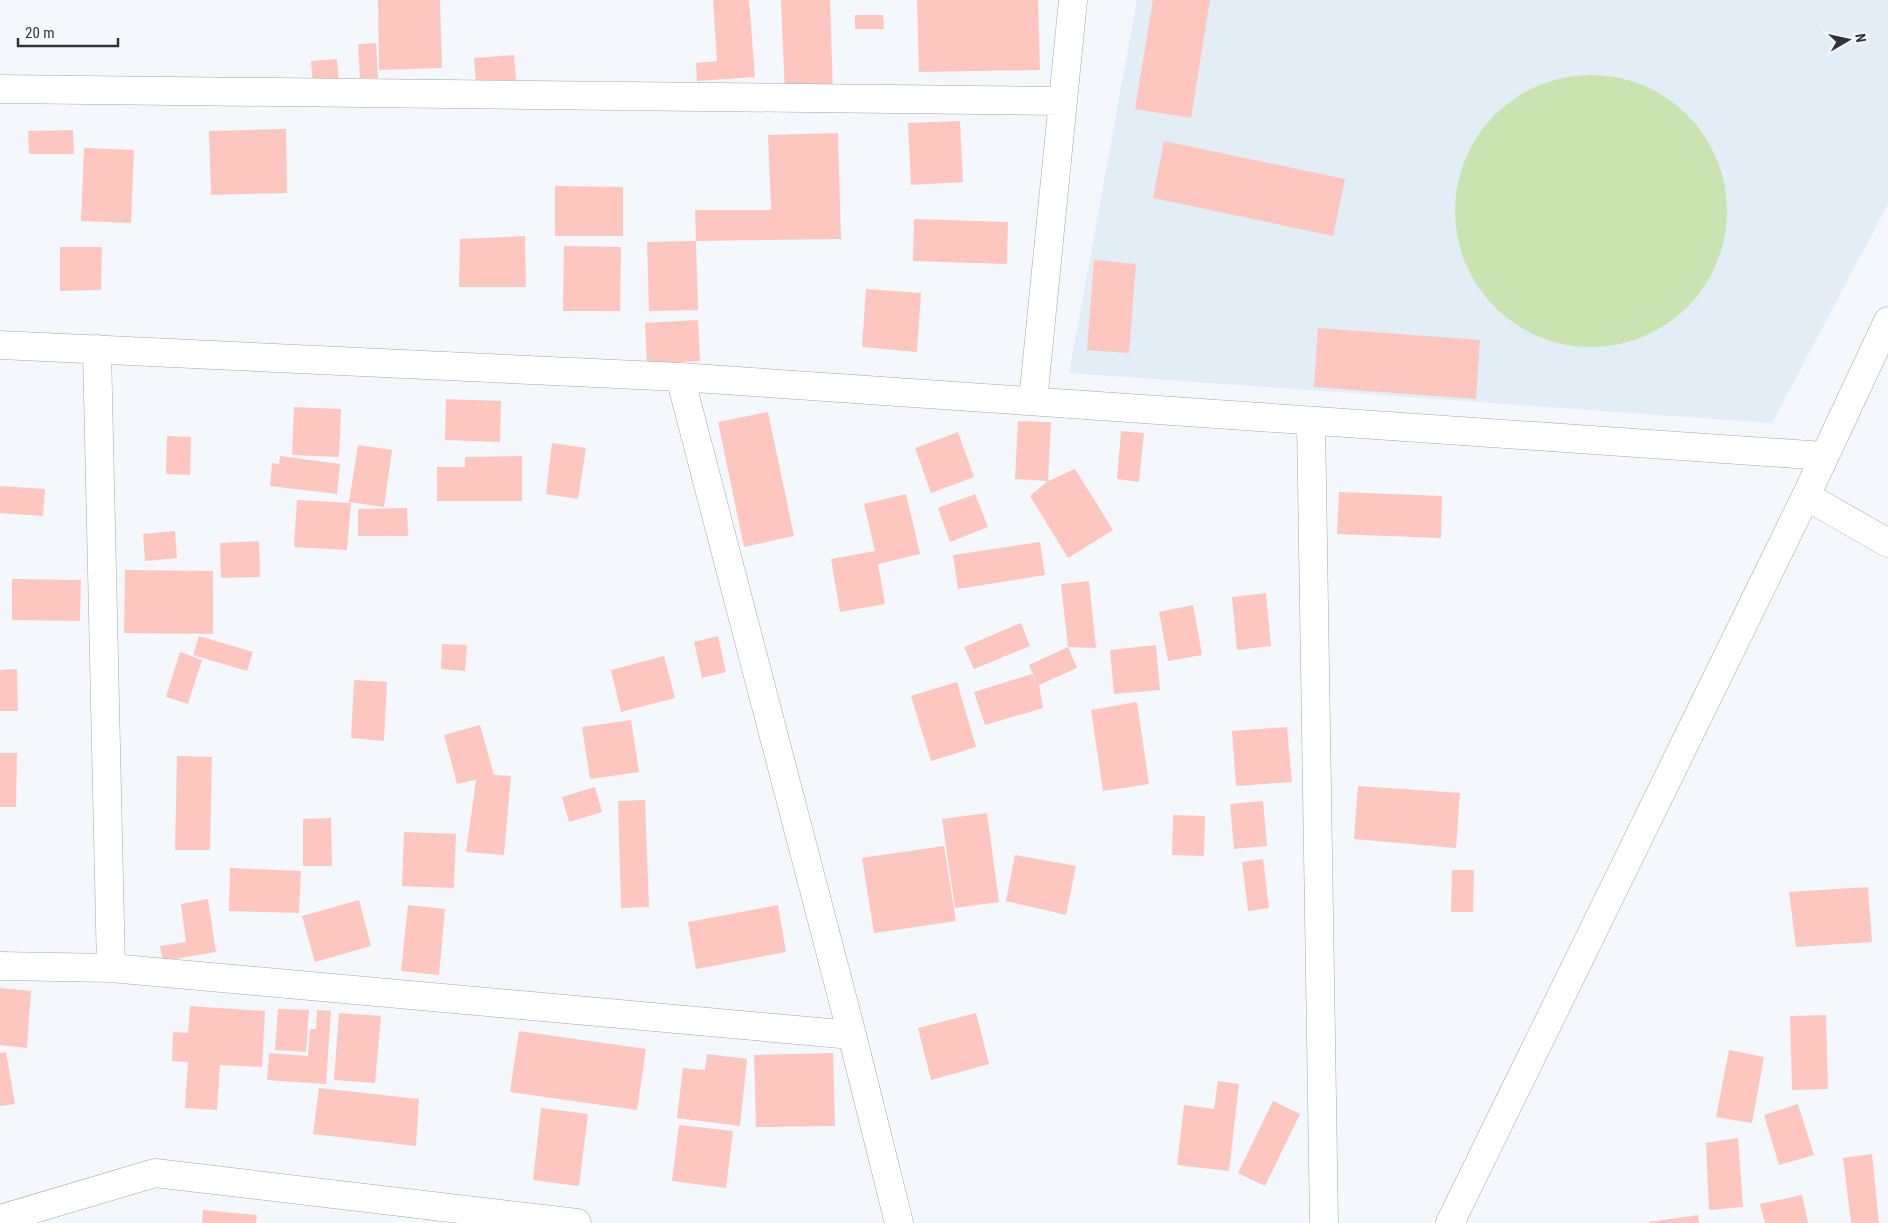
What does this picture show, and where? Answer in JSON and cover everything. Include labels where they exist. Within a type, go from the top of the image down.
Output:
[{"type":"street","points":[[1033,401],[1073,0]]},
{"type":"street","points":[[0,89],[1063,101]]},
{"type":"street","points":[[1450,1223],[1806,496],[1888,320]]},
{"type":"street","points":[[0,345],[680,377],[1824,456]]},
{"type":"street","points":[[97,349],[111,968]]},
{"type":"street","points":[[680,377],[852,1035],[899,1223]]},
{"type":"street","points":[[1311,421],[1324,1223]]},
{"type":"street","points":[[1806,496],[1888,542]]},
{"type":"street","points":[[0,966],[111,968],[852,1035]]},
{"type":"street","points":[[0,1219],[156,1173],[453,1216],[577,1223]]},
{"type":"shaded area","points":[[1137,0],[1888,0],[1888,204],[1772,423],[1069,373]]},
{"type":"green space","points":[[1591,75],[1618,78],[1643,85],[1667,98],[1687,115],[1704,135],[1717,159],[1724,184],[1727,211],[1724,238],[1717,263],[1704,287],[1687,307],[1667,324],[1643,337],[1618,344],[1591,347],[1564,344],[1539,337],[1515,324],[1495,307],[1478,287],[1465,263],[1458,238],[1455,211],[1458,184],[1465,159],[1478,135],[1495,115],[1515,98],[1539,85],[1564,78]]},
{"type":"building","points":[[378,0],[440,0],[442,68],[379,70]]},
{"type":"building","points":[[713,0],[749,0],[755,77],[697,81],[696,63],[717,61]]},
{"type":"building","points":[[781,0],[830,0],[833,94],[785,96]]},
{"type":"building","points":[[917,0],[1038,0],[1040,70],[919,72]]},
{"type":"building","points":[[1153,0],[1210,0],[1191,118],[1135,109]]},
{"type":"building","points":[[855,15],[883,15],[884,29],[855,29]]},
{"type":"building","points":[[376,43],[378,78],[360,78],[358,44]]},
{"type":"building","points":[[514,55],[516,80],[476,83],[474,58]]},
{"type":"building","points":[[337,59],[339,83],[313,86],[311,61]]},
{"type":"building","points":[[960,121],[963,182],[911,185],[908,123]]},
{"type":"building","points":[[286,129],[287,193],[211,195],[209,131]]},
{"type":"building","points":[[73,130],[74,154],[29,154],[28,131]]},
{"type":"building","points":[[838,133],[841,239],[696,241],[695,210],[771,210],[768,135]]},
{"type":"building","points":[[1164,141],[1345,179],[1333,236],[1153,198]]},
{"type":"building","points":[[84,148],[134,150],[131,223],[81,221]]},
{"type":"building","points":[[555,186],[623,187],[623,236],[555,236]]},
{"type":"building","points":[[914,219],[1008,222],[1007,264],[913,261]]},
{"type":"building","points":[[525,236],[526,287],[459,287],[460,239]]},
{"type":"building","points":[[696,241],[698,310],[649,311],[647,242]]},
{"type":"building","points":[[564,246],[621,247],[620,311],[563,311]]},
{"type":"building","points":[[60,247],[102,247],[101,290],[60,291]]},
{"type":"building","points":[[1094,260],[1136,264],[1129,353],[1087,350]]},
{"type":"building","points":[[866,289],[921,293],[917,352],[862,347]]},
{"type":"building","points":[[698,320],[700,361],[647,364],[645,323]]},
{"type":"building","points":[[1318,328],[1480,340],[1476,399],[1314,387]]},
{"type":"building","points":[[446,399],[501,401],[500,442],[445,440]]},
{"type":"building","points":[[294,407],[341,409],[339,457],[292,455]]},
{"type":"building","points":[[768,412],[794,536],[744,547],[718,422]]},
{"type":"building","points":[[1018,421],[1051,422],[1048,481],[1015,479]]},
{"type":"building","points":[[1121,431],[1144,433],[1139,482],[1117,479]]},
{"type":"building","points":[[958,432],[974,477],[931,493],[915,448]]},
{"type":"building","points":[[167,436],[191,437],[190,475],[166,474]]},
{"type":"building","points":[[552,443],[586,448],[578,499],[546,494]]},
{"type":"building","points":[[358,445],[392,450],[384,507],[349,502]]},
{"type":"building","points":[[280,456],[340,464],[337,494],[270,486],[272,463],[279,464]]},
{"type":"building","points":[[522,456],[522,501],[437,501],[437,467],[465,467],[465,457]]},
{"type":"building","points":[[1075,469],[1113,530],[1068,558],[1030,496],[1048,481]]},
{"type":"building","points":[[0,486],[45,489],[43,516],[0,513]]},
{"type":"building","points":[[1339,492],[1442,496],[1441,538],[1337,534]]},
{"type":"building","points":[[906,494],[920,554],[878,564],[885,604],[840,612],[831,559],[875,551],[864,504]]},
{"type":"building","points":[[975,494],[988,527],[950,542],[938,508]]},
{"type":"building","points":[[297,500],[351,503],[347,550],[294,547]]},
{"type":"building","points":[[407,508],[408,536],[358,536],[358,509]]},
{"type":"building","points":[[175,531],[177,558],[145,561],[143,534]]},
{"type":"building","points":[[259,541],[260,577],[221,578],[220,543]]},
{"type":"building","points":[[1040,542],[1045,575],[958,589],[953,555]]},
{"type":"building","points":[[125,570],[213,571],[213,634],[124,633]]},
{"type":"building","points":[[12,579],[81,580],[80,621],[12,620]]},
{"type":"building","points":[[1089,581],[1096,648],[1068,647],[1061,584]]},
{"type":"building","points":[[1266,593],[1271,646],[1237,650],[1232,597]]},
{"type":"building","points":[[1193,605],[1202,655],[1168,661],[1159,612]]},
{"type":"building","points":[[1021,623],[1030,646],[974,669],[964,647]]},
{"type":"building","points":[[199,636],[253,652],[247,671],[193,655]]},
{"type":"building","points":[[718,636],[726,672],[702,678],[694,642]]},
{"type":"building","points":[[442,644],[467,645],[465,671],[441,669]]},
{"type":"building","points":[[1156,645],[1160,690],[1114,694],[1110,650]]},
{"type":"building","points":[[1068,647],[1077,668],[1039,685],[1043,708],[985,725],[974,692],[1032,674],[1036,681],[1029,665]]},
{"type":"building","points":[[180,652],[202,660],[188,704],[166,697]]},
{"type":"building","points":[[664,656],[675,698],[621,712],[611,670]]},
{"type":"building","points":[[17,669],[18,711],[0,711],[0,670]]},
{"type":"building","points":[[354,680],[387,682],[384,741],[351,738]]},
{"type":"building","points":[[957,682],[976,747],[931,761],[911,696]]},
{"type":"building","points":[[1137,702],[1149,784],[1103,791],[1091,710]]},
{"type":"building","points":[[631,720],[639,772],[590,779],[582,727]]},
{"type":"building","points":[[480,725],[494,775],[511,776],[504,855],[466,852],[476,780],[483,778],[457,784],[444,735]]},
{"type":"building","points":[[1287,727],[1292,782],[1236,786],[1232,731]]},
{"type":"building","points":[[0,753],[17,753],[16,807],[0,807]]},
{"type":"building","points":[[177,756],[212,757],[210,850],[175,850]]},
{"type":"building","points":[[1358,786],[1460,793],[1456,848],[1354,839]]},
{"type":"building","points":[[595,787],[602,812],[569,822],[562,797]]},
{"type":"building","points":[[645,800],[649,907],[621,908],[618,801]]},
{"type":"building","points":[[1263,801],[1267,846],[1234,849],[1230,804]]},
{"type":"building","points":[[987,813],[999,902],[955,908],[942,819]]},
{"type":"building","points":[[1173,815],[1205,816],[1204,856],[1172,855]]},
{"type":"building","points":[[331,818],[332,866],[303,866],[303,819]]},
{"type":"building","points":[[404,832],[456,834],[454,888],[402,886]]},
{"type":"building","points":[[944,846],[956,921],[874,933],[862,858]]},
{"type":"building","points":[[1015,855],[1076,866],[1066,915],[1006,901]]},
{"type":"building","points":[[1263,859],[1269,908],[1248,911],[1242,862]]},
{"type":"building","points":[[230,868],[301,871],[299,913],[229,911]]},
{"type":"building","points":[[1452,870],[1474,870],[1473,912],[1451,912]]},
{"type":"building","points":[[1868,887],[1872,942],[1796,947],[1789,892]]},
{"type":"building","points":[[208,899],[216,952],[163,961],[160,946],[186,942],[181,904]]},
{"type":"building","points":[[359,900],[371,946],[315,962],[302,916]]},
{"type":"building","points":[[408,905],[445,909],[439,975],[401,971]]},
{"type":"building","points":[[778,905],[786,952],[696,969],[688,922]]},
{"type":"building","points":[[0,988],[31,991],[27,1048],[0,1045]]},
{"type":"building","points":[[190,1006],[265,1011],[262,1067],[220,1065],[217,1110],[185,1108],[188,1062],[172,1061],[173,1032],[188,1033]]},
{"type":"building","points":[[278,1009],[309,1010],[306,1052],[275,1050]]},
{"type":"building","points":[[317,1010],[331,1011],[326,1084],[267,1080],[269,1053],[308,1056],[310,1029],[316,1029]]},
{"type":"building","points":[[339,1013],[381,1016],[375,1083],[334,1080]]},
{"type":"building","points":[[976,1013],[989,1064],[931,1080],[918,1028]]},
{"type":"building","points":[[1826,1015],[1828,1089],[1792,1090],[1790,1016]]},
{"type":"building","points":[[519,1031],[646,1049],[637,1110],[510,1092]]},
{"type":"building","points":[[1729,1050],[1764,1057],[1752,1123],[1716,1117]]},
{"type":"building","points":[[6,1052],[15,1104],[0,1106],[0,1053]]},
{"type":"building","points":[[833,1053],[835,1126],[756,1127],[754,1055]]},
{"type":"building","points":[[707,1054],[747,1059],[740,1126],[677,1118],[683,1068],[705,1070]]},
{"type":"building","points":[[1218,1081],[1239,1084],[1229,1171],[1177,1165],[1184,1105],[1214,1109]]},
{"type":"building","points":[[319,1088],[419,1099],[416,1146],[313,1134]]},
{"type":"building","points":[[1273,1101],[1300,1114],[1265,1186],[1238,1173]]},
{"type":"building","points":[[1798,1104],[1814,1155],[1779,1165],[1764,1115]]},
{"type":"building","points":[[541,1108],[588,1114],[579,1186],[533,1180]]},
{"type":"building","points":[[679,1125],[733,1131],[726,1188],[672,1181]]},
{"type":"building","points":[[1738,1138],[1743,1207],[1709,1210],[1706,1143]]},
{"type":"building","points":[[1872,1154],[1879,1223],[1851,1223],[1843,1158]]},
{"type":"building","points":[[1802,1195],[1808,1223],[1765,1223],[1760,1204]]},
{"type":"building","points":[[203,1210],[257,1215],[256,1223],[202,1223]]},
{"type":"building","points":[[1698,1215],[1699,1223],[1649,1223],[1649,1222]]}]
